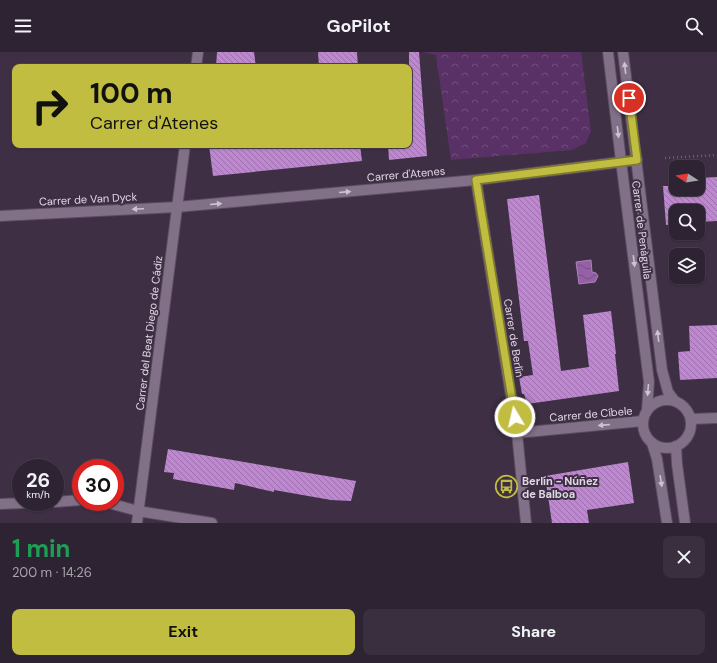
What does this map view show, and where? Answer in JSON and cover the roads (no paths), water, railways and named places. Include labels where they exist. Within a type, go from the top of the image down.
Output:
[{"type":"street","points":[[196,64],[198,52]]},
{"type":"street","name":"Carrer de Penàguila","points":[[608,52],[649,382],[647,410]]},
{"type":"street","name":"Carrer de Penàguila","points":[[623,52],[662,370],[668,392],[674,400]]},
{"type":"street","name":"Carrer del Beat Diego de Cádiz","points":[[137,523],[186,148]]},
{"type":"street","name":"Carrer d'Atenes","points":[[177,207],[476,180],[637,160]]},
{"type":"street","name":"Carrer de Berlín","points":[[476,180],[517,433],[526,523]]},
{"type":"street","name":"Carrer de Van Dyck","points":[[0,216],[177,207]]},
{"type":"street","points":[[652,443],[665,448],[676,446],[685,440],[690,431],[691,420],[686,409],[674,400],[664,399],[654,403],[647,410],[643,421],[644,432],[652,443],[657,459],[667,523]]},
{"type":"street","points":[[691,420],[717,418]]},
{"type":"street","name":"Carrer de Cíbele","points":[[517,433],[643,421]]},
{"type":"street","points":[[676,446],[685,523]]},
{"type":"street","points":[[0,504],[12,504]]},
{"type":"street","points":[[124,508],[138,512],[212,523]]},
{"type":"water","points":[[591,260],[592,272],[596,273],[598,276],[595,282],[579,284],[576,262]]},
{"type":"place","name":"Berlín - Núñez de Balboa","points":[[507,487]]}]
